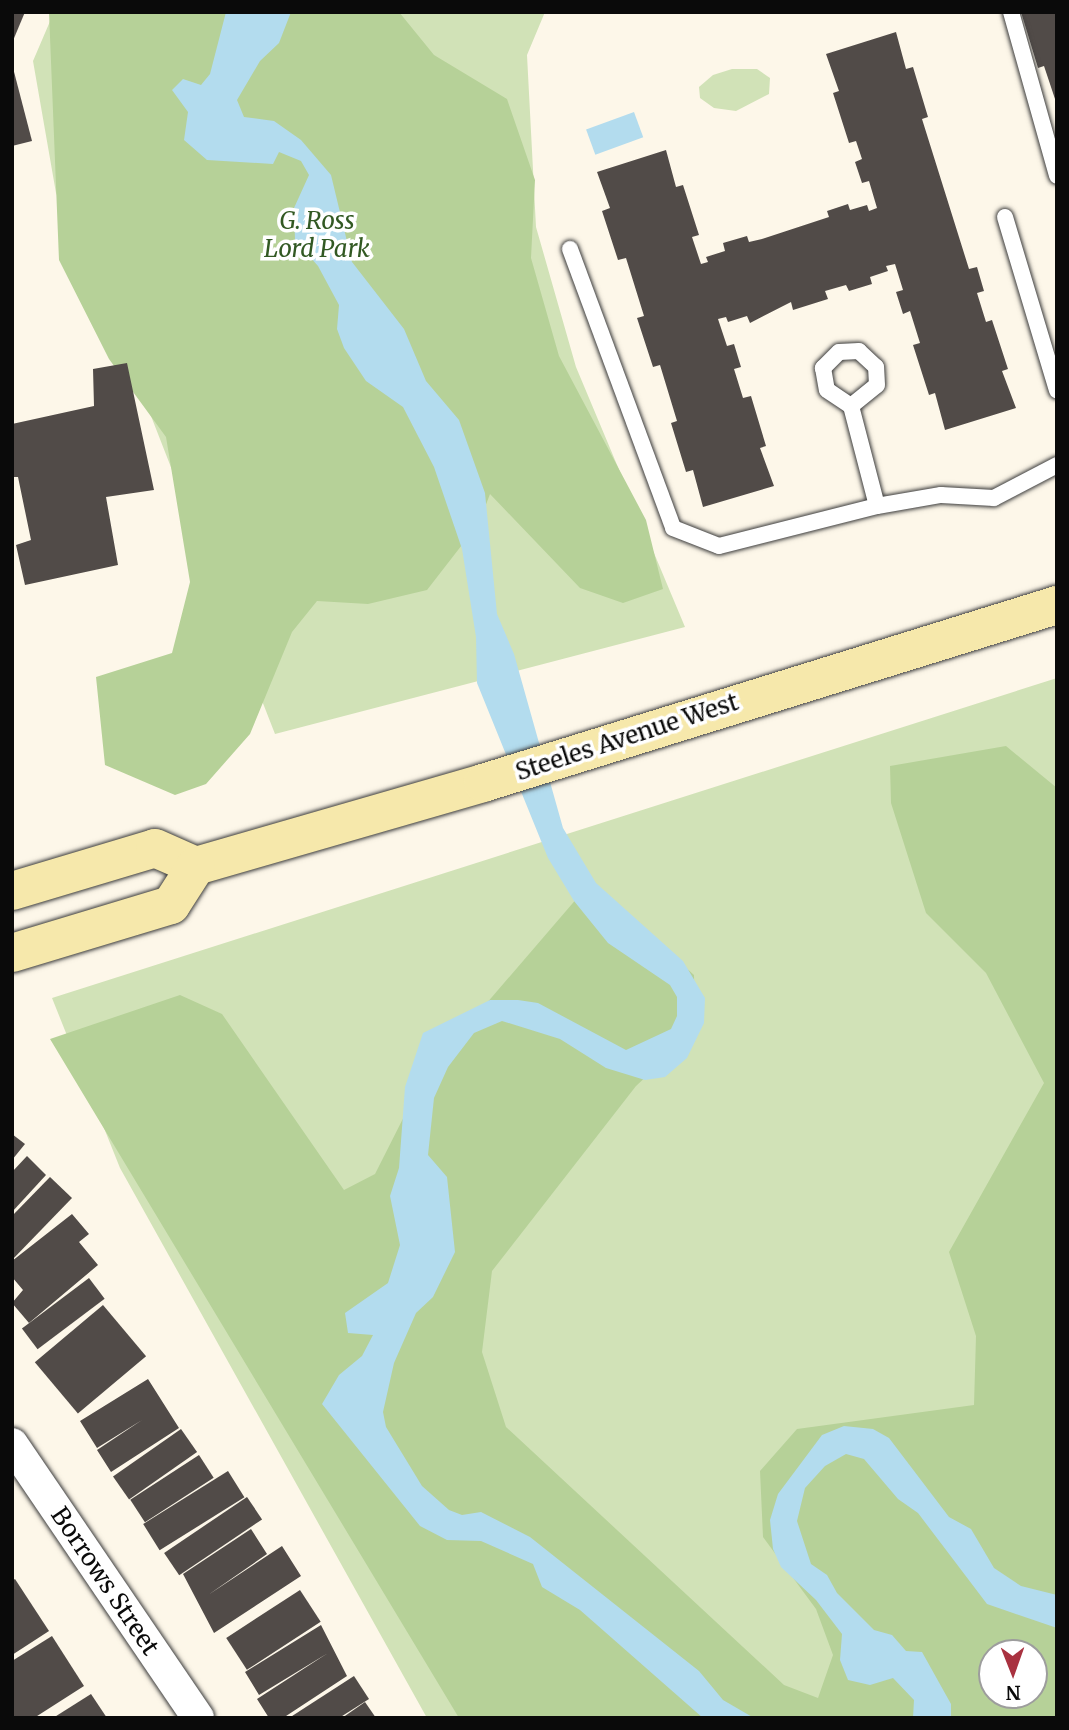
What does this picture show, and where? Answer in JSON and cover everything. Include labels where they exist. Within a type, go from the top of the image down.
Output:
[{"type":"main road","name":"Steeles Avenue West","points":[[196,866],[483,783],[1057,605]]},
{"type":"main road","points":[[12,891],[155,848],[196,866],[171,905],[12,953]]},
{"type":"street","name":"Borrows Street","points":[[12,1444],[198,1718]]},
{"type":"lane","points":[[1011,12],[1057,176]]},
{"type":"lane","points":[[1005,217],[1057,390]]},
{"type":"lane","points":[[570,249],[673,528],[719,546],[877,506],[941,495],[994,498],[1057,466]]},
{"type":"lane","points":[[851,406],[877,506]]},
{"type":"green space","name":"G. Ross Lord Park","points":[[49,12],[399,12],[434,55],[507,99],[535,180],[531,258],[559,356],[646,520],[663,589],[623,603],[580,588],[490,494],[479,523],[427,590],[368,604],[317,601],[292,632],[250,734],[206,784],[175,795],[105,765],[96,677],[172,653],[190,582],[166,437],[109,359],[59,260]]},
{"type":"green space","name":"G. Ross Lord Park","points":[[54,12],[545,12],[527,55],[536,227],[576,367],[685,627],[275,734],[112,316],[56,193],[33,61]]},
{"type":"green space","points":[[732,69],[757,69],[770,78],[769,94],[736,111],[714,108],[700,98],[699,87],[713,75]]},
{"type":"green space","points":[[1057,678],[1057,1718],[427,1718],[120,1168],[52,998]]},
{"type":"green space","points":[[1006,746],[1057,788],[1057,1718],[459,1718],[50,1039],[180,995],[222,1014],[344,1190],[375,1174],[425,1075],[578,897],[625,913],[694,975],[695,1031],[636,1086],[492,1271],[482,1352],[506,1427],[784,1685],[818,1698],[833,1655],[816,1609],[763,1537],[760,1471],[797,1429],[974,1405],[976,1336],[949,1252],[1044,1083],[986,973],[926,913],[891,803],[890,766]]},
{"type":"water","points":[[226,12],[291,12],[279,43],[260,61],[237,100],[244,117],[274,121],[301,140],[331,175],[352,262],[404,329],[426,381],[459,420],[485,493],[497,614],[514,654],[563,828],[596,883],[683,961],[705,998],[704,1023],[687,1058],[665,1077],[645,1080],[606,1068],[560,1039],[502,1021],[474,1033],[448,1067],[434,1098],[428,1155],[447,1177],[455,1252],[433,1297],[416,1313],[394,1363],[383,1412],[386,1427],[422,1486],[449,1510],[462,1515],[481,1512],[530,1537],[699,1671],[723,1700],[754,1718],[703,1718],[580,1610],[542,1587],[533,1564],[481,1541],[447,1540],[420,1526],[322,1404],[339,1375],[362,1356],[373,1335],[348,1333],[345,1313],[388,1283],[400,1245],[390,1196],[399,1168],[405,1087],[423,1033],[490,1000],[518,1000],[538,1003],[626,1050],[671,1029],[677,1016],[677,997],[670,985],[608,943],[574,901],[548,858],[477,683],[476,637],[462,549],[434,467],[403,407],[366,381],[344,348],[337,329],[339,305],[318,266],[295,240],[294,208],[309,175],[301,161],[279,152],[273,164],[207,160],[184,140],[188,112],[172,90],[183,79],[201,85],[210,74]]},
{"type":"water","points":[[634,112],[643,137],[595,155],[586,129]]},
{"type":"water","points":[[844,1426],[873,1429],[889,1438],[949,1517],[971,1529],[994,1568],[1021,1586],[1057,1595],[1057,1628],[987,1604],[918,1513],[898,1499],[864,1459],[846,1454],[825,1466],[805,1488],[797,1521],[811,1564],[827,1575],[837,1593],[874,1630],[892,1635],[906,1651],[922,1652],[951,1704],[951,1718],[913,1718],[914,1700],[893,1678],[870,1685],[848,1680],[840,1660],[842,1634],[816,1600],[781,1567],[773,1549],[770,1520],[778,1494],[822,1435]]},
{"type":"building","points":[[12,12],[25,12],[12,43]]},
{"type":"building","points":[[1021,12],[1057,12],[1057,105],[1044,66],[1038,68]]},
{"type":"building","points":[[896,32],[906,69],[913,67],[928,117],[922,119],[969,269],[977,267],[984,291],[977,293],[986,322],[992,320],[1008,369],[1002,371],[1016,408],[945,430],[935,393],[929,395],[913,345],[920,343],[910,311],[903,314],[896,292],[903,290],[895,264],[886,266],[888,271],[870,277],[872,284],[849,291],[846,285],[825,291],[828,299],[793,310],[791,302],[750,323],[747,316],[728,322],[726,317],[718,319],[727,346],[734,344],[741,367],[734,369],[743,398],[751,396],[766,446],[760,448],[774,486],[703,507],[693,470],[686,472],[671,423],[677,421],[660,365],[653,367],[637,318],[644,316],[626,258],[618,260],[602,211],[610,208],[597,172],[666,150],[676,187],[683,185],[699,235],[692,237],[701,264],[708,262],[706,257],[725,251],[723,243],[747,236],[749,242],[762,239],[829,217],[827,211],[848,204],[850,210],[867,205],[869,211],[877,208],[869,181],[862,183],[855,162],[862,159],[856,141],[849,143],[833,93],[839,91],[826,54]]},
{"type":"building","points":[[12,64],[32,141],[12,146]]},
{"type":"building","points":[[127,363],[154,490],[106,497],[118,565],[25,585],[16,545],[31,540],[18,477],[12,477],[12,424],[94,406],[93,369]]},
{"type":"building","points":[[12,1134],[25,1144],[12,1160]]},
{"type":"building","points":[[27,1156],[46,1175],[12,1212],[12,1172]]},
{"type":"building","points":[[50,1177],[72,1198],[12,1260],[12,1216]]},
{"type":"building","points":[[72,1214],[89,1234],[79,1242],[98,1265],[29,1323],[12,1303],[23,1290],[12,1277],[12,1261]]},
{"type":"building","points":[[89,1278],[105,1299],[38,1349],[22,1329]]},
{"type":"building","points":[[103,1305],[146,1356],[78,1414],[35,1362]]},
{"type":"building","points":[[148,1379],[179,1428],[111,1472],[97,1450],[142,1420],[97,1448],[80,1421]]},
{"type":"building","points":[[181,1429],[197,1452],[129,1500],[113,1477]]},
{"type":"building","points":[[199,1455],[214,1478],[145,1522],[130,1500]]},
{"type":"building","points":[[228,1471],[244,1497],[160,1550],[143,1524]]},
{"type":"building","points":[[247,1497],[262,1519],[179,1575],[164,1553]]},
{"type":"building","points":[[251,1529],[267,1554],[208,1595],[282,1546],[301,1576],[214,1633],[183,1574]]},
{"type":"building","points":[[15,1579],[49,1631],[12,1655],[12,1581]]},
{"type":"building","points":[[300,1590],[321,1622],[247,1670],[226,1638]]},
{"type":"building","points":[[321,1625],[347,1676],[283,1718],[269,1718],[257,1699],[328,1653],[259,1695],[245,1672]]},
{"type":"building","points":[[52,1636],[84,1686],[34,1718],[12,1718],[12,1661]]},
{"type":"building","points":[[354,1676],[369,1699],[339,1718],[289,1718]]},
{"type":"building","points":[[91,1694],[107,1718],[53,1718]]},
{"type":"building","points":[[365,1702],[376,1718],[342,1718]]}]
